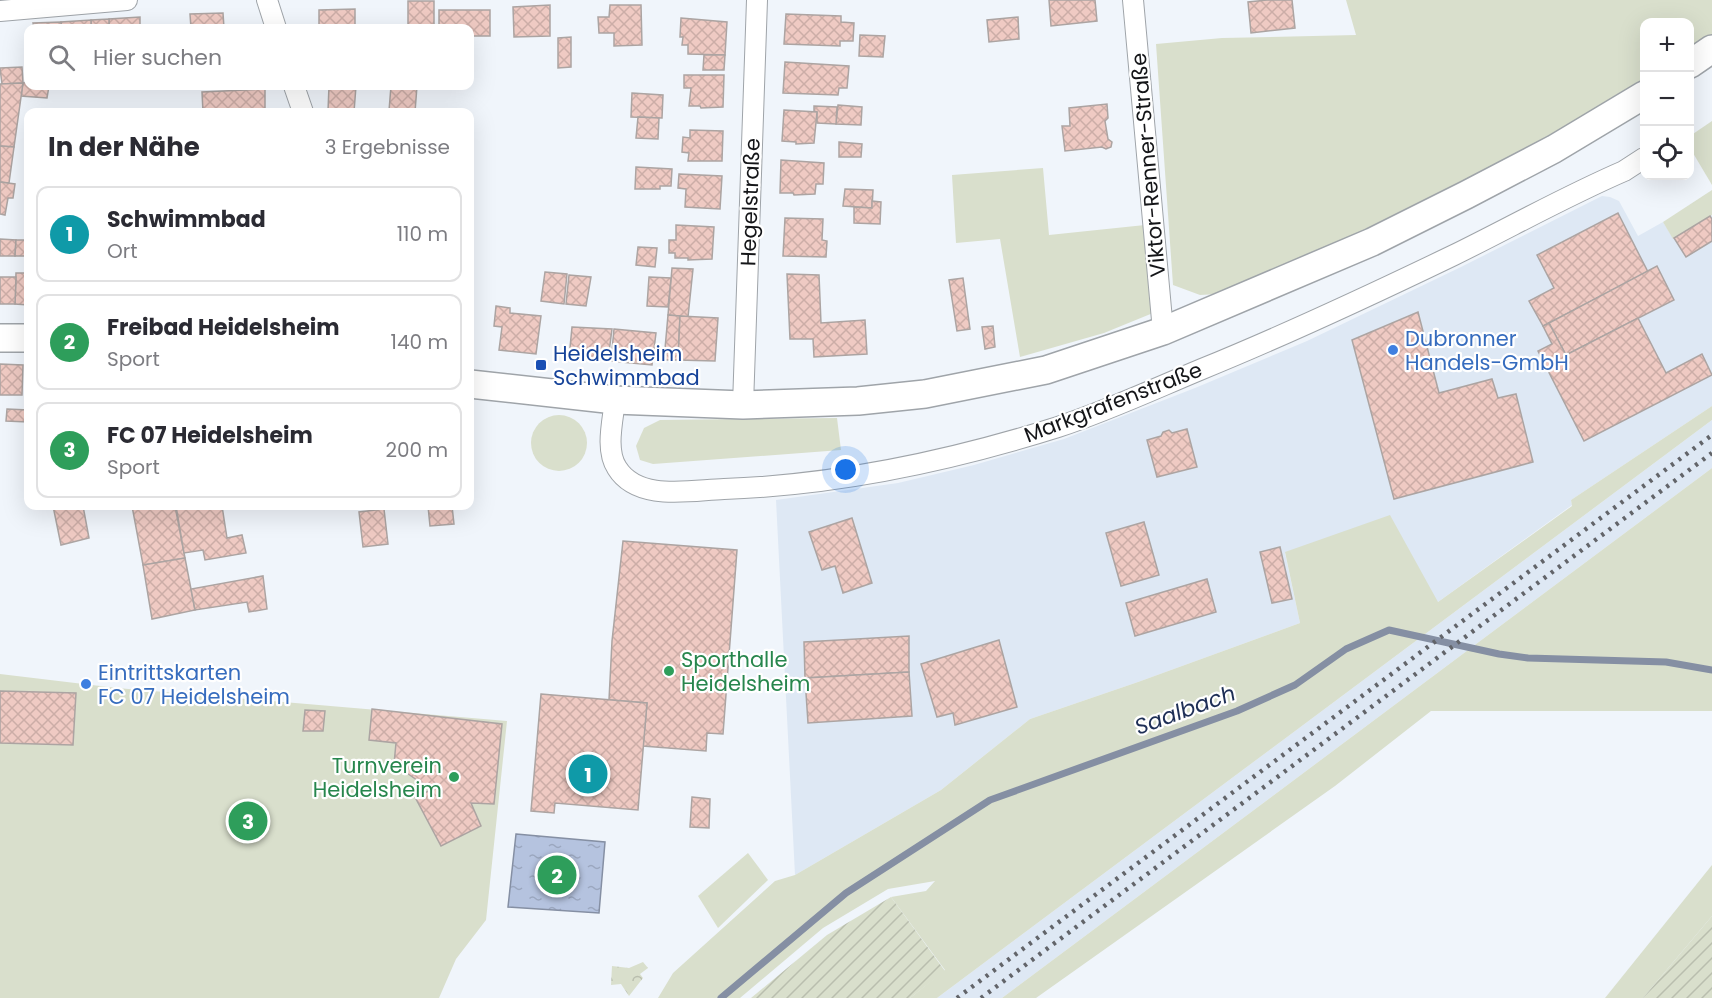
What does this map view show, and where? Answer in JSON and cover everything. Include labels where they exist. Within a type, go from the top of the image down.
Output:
[{"type":"street","points":[[0,10],[128,0]]},
{"type":"street","points":[[267,0],[275,24]]},
{"type":"street","name":"Hegelstraße","points":[[743,405],[757,0]]},
{"type":"street","name":"Viktor-Renner-Straße","points":[[1133,0],[1163,331]]},
{"type":"street","points":[[1694,61],[1712,49]]},
{"type":"street","points":[[295,90],[302,108]]},
{"type":"street","points":[[474,384],[615,400],[743,405],[858,401],[925,394],[1046,370],[1163,331],[1372,242],[1554,148],[1640,97]]},
{"type":"street","name":"Markgrafenstraße","points":[[615,400],[611,451],[615,466],[624,477],[640,488],[657,491],[762,487],[818,481],[889,470],[971,452],[1059,426],[1113,406],[1300,329],[1624,171],[1640,161]]},
{"type":"street","points":[[0,338],[24,338]]},
{"type":"shaded area","points":[[1602,196],[1619,201],[1638,236],[1663,222],[1673,238],[1712,215],[1712,406],[1571,500],[1572,505],[1438,602],[1285,553],[1300,623],[1030,719],[941,790],[795,875],[776,500],[898,483],[974,465],[1064,439],[1307,341]]},
{"type":"shaded area","points":[[1712,420],[1712,468],[1002,998],[937,998]]},
{"type":"green space","points":[[1346,0],[1712,0],[1712,36],[1694,48],[1694,18],[1640,18],[1640,83],[1562,132],[1375,227],[1218,294],[1200,295],[1173,285],[1156,44],[1222,38],[1356,35]]},
{"type":"green space","points":[[1712,121],[1712,185],[1694,155],[1694,133]]},
{"type":"green space","points":[[1043,168],[1049,235],[1145,225],[1153,313],[1104,333],[1020,357],[1000,239],[956,243],[952,175]]},
{"type":"green space","points":[[1712,190],[1712,215],[1673,239],[1663,222]]},
{"type":"green space","points":[[1712,406],[1712,420],[937,998],[910,998],[945,970],[891,897],[926,891],[935,881],[888,889],[823,928],[740,998],[658,998],[673,973],[775,881],[795,875],[941,790],[1030,719],[1300,623],[1285,552],[1390,515],[1438,602],[1572,506],[1571,500]]},
{"type":"green space","points":[[559,415],[579,423],[587,443],[579,463],[559,471],[539,463],[531,443],[539,423]]},
{"type":"green space","points":[[837,418],[841,450],[653,464],[640,460],[636,446],[644,428],[660,420]]},
{"type":"green space","points":[[1712,468],[1712,711],[1431,711],[1335,786],[1036,998],[1002,998]]},
{"type":"green space","points":[[0,674],[117,688],[507,721],[486,920],[456,959],[439,998],[0,998]]},
{"type":"green space","points":[[748,853],[768,880],[718,928],[698,896]]},
{"type":"green space","points":[[1712,865],[1712,916],[1643,998],[1605,998]]},
{"type":"green space","points":[[891,897],[945,971],[910,998],[751,998],[827,935]]},
{"type":"green space","points":[[1712,916],[1712,998],[1643,998]]},
{"type":"green space","points":[[643,962],[648,968],[640,974],[643,978],[629,996],[621,984],[611,985],[612,966],[629,968]]},
{"type":"water","points":[[516,834],[605,842],[599,913],[508,907]]},
{"type":"building","points":[[1049,0],[1095,0],[1097,21],[1051,26]]},
{"type":"building","points":[[1292,0],[1295,28],[1251,33],[1248,2]]},
{"type":"building","points":[[408,1],[434,1],[434,24],[408,24]]},
{"type":"building","points":[[550,5],[550,36],[514,37],[513,7]]},
{"type":"building","points":[[610,5],[641,5],[642,45],[614,46],[614,33],[599,33],[598,17],[609,17]]},
{"type":"building","points":[[355,9],[355,24],[319,24],[319,10]]},
{"type":"building","points":[[439,10],[490,10],[490,36],[474,36],[474,24],[439,24]]},
{"type":"building","points":[[223,13],[224,24],[191,24],[190,14]]},
{"type":"building","points":[[786,14],[841,16],[841,22],[854,23],[853,41],[840,41],[840,46],[784,44]]},
{"type":"building","points":[[140,17],[140,24],[109,24],[109,19]]},
{"type":"building","points":[[1018,17],[1019,39],[989,42],[987,20]]},
{"type":"building","points":[[681,18],[727,22],[725,55],[688,54],[688,45],[682,45],[683,37],[680,37]]},
{"type":"building","points":[[109,19],[109,24],[91,24],[91,20]]},
{"type":"building","points":[[91,20],[91,24],[61,24],[61,22]]},
{"type":"building","points":[[61,22],[61,24],[33,24]]},
{"type":"building","points":[[860,35],[885,36],[883,57],[859,56]]},
{"type":"building","points":[[571,37],[571,67],[558,68],[558,38]]},
{"type":"building","points":[[704,55],[725,55],[724,70],[703,70]]},
{"type":"building","points":[[785,62],[849,66],[847,88],[839,88],[838,95],[783,93]]},
{"type":"building","points":[[22,67],[23,83],[2,84],[0,68]]},
{"type":"building","points":[[684,75],[724,75],[723,107],[689,106],[691,88],[684,88]]},
{"type":"building","points":[[23,83],[24,90],[48,90],[47,98],[21,96]]},
{"type":"building","points":[[23,83],[14,147],[0,146],[0,84]]},
{"type":"building","points":[[265,90],[265,108],[203,108],[202,92]]},
{"type":"building","points":[[329,90],[356,90],[354,108],[328,108]]},
{"type":"building","points":[[391,90],[417,90],[415,108],[389,108]]},
{"type":"building","points":[[632,93],[663,95],[662,118],[631,117]]},
{"type":"building","points":[[1107,104],[1108,118],[1105,121],[1108,139],[1112,142],[1111,147],[1065,151],[1062,126],[1070,126],[1069,108]]},
{"type":"building","points":[[838,105],[862,107],[861,125],[836,124]]},
{"type":"building","points":[[814,106],[837,107],[836,124],[817,123],[817,112],[814,111]]},
{"type":"building","points":[[784,110],[817,112],[814,143],[796,144],[796,142],[782,141]]},
{"type":"building","points":[[638,117],[659,118],[658,139],[636,138]]},
{"type":"building","points":[[690,130],[723,131],[722,161],[688,161],[689,153],[682,152],[683,137],[690,138]]},
{"type":"building","points":[[839,142],[862,144],[861,157],[839,157]]},
{"type":"building","points":[[0,146],[14,147],[9,183],[0,182]]},
{"type":"building","points":[[781,160],[824,163],[823,184],[816,184],[815,194],[780,193]]},
{"type":"building","points":[[636,167],[672,169],[671,186],[660,186],[660,189],[635,189]]},
{"type":"building","points":[[679,174],[722,176],[720,209],[685,207],[686,189],[678,188]]},
{"type":"building","points":[[0,182],[15,184],[13,198],[8,198],[5,215],[0,214]]},
{"type":"building","points":[[845,189],[873,190],[872,208],[843,206]]},
{"type":"building","points":[[872,201],[881,202],[880,224],[854,223],[854,207],[872,208]]},
{"type":"building","points":[[1618,213],[1648,272],[1543,326],[1529,301],[1554,288],[1537,255]]},
{"type":"building","points":[[1710,216],[1712,241],[1686,257],[1674,238]]},
{"type":"building","points":[[785,218],[823,219],[822,240],[827,241],[826,257],[783,256]]},
{"type":"building","points":[[676,225],[714,227],[712,259],[688,260],[688,258],[675,258],[675,253],[669,253],[669,240],[676,240]]},
{"type":"building","points":[[0,239],[16,240],[15,256],[0,256]]},
{"type":"building","points":[[16,240],[24,240],[24,256],[15,256]]},
{"type":"building","points":[[638,247],[657,248],[655,267],[636,265]]},
{"type":"building","points":[[1657,266],[1674,300],[1566,355],[1549,323]]},
{"type":"building","points":[[672,268],[693,269],[688,317],[668,315]]},
{"type":"building","points":[[545,272],[567,274],[564,304],[541,301]]},
{"type":"building","points":[[16,273],[24,273],[24,305],[15,304]]},
{"type":"building","points":[[787,274],[819,275],[821,323],[865,320],[867,354],[814,357],[813,339],[790,339]]},
{"type":"building","points":[[569,275],[591,277],[586,306],[566,304]]},
{"type":"building","points":[[0,277],[16,277],[15,304],[0,304]]},
{"type":"building","points":[[649,277],[671,278],[668,307],[647,306]]},
{"type":"building","points":[[963,278],[970,329],[957,331],[949,280]]},
{"type":"building","points":[[496,306],[510,308],[510,313],[541,316],[536,354],[499,350],[502,327],[494,326]]},
{"type":"building","points":[[1418,312],[1439,393],[1492,379],[1498,398],[1516,394],[1533,462],[1394,499],[1352,340]]},
{"type":"building","points":[[668,315],[680,316],[678,360],[664,360]]},
{"type":"building","points":[[680,316],[718,318],[715,361],[678,360]]},
{"type":"building","points":[[1638,318],[1666,373],[1702,354],[1712,375],[1584,441],[1538,351],[1552,344],[1543,326],[1549,323],[1566,355]]},
{"type":"building","points":[[993,326],[995,347],[985,349],[982,327]]},
{"type":"building","points":[[572,327],[612,329],[608,360],[569,358]]},
{"type":"building","points":[[614,329],[656,333],[652,365],[611,361]]},
{"type":"building","points":[[0,364],[23,365],[22,395],[0,395]]},
{"type":"building","points":[[7,409],[24,410],[24,422],[6,421]]},
{"type":"building","points":[[1187,429],[1197,467],[1157,477],[1147,440],[1161,436],[1163,432],[1169,430],[1172,433]]},
{"type":"building","points":[[54,510],[84,510],[89,538],[61,545]]},
{"type":"building","points":[[133,510],[176,510],[185,558],[143,565]]},
{"type":"building","points":[[177,510],[223,510],[227,538],[242,535],[246,553],[205,560],[203,550],[184,553]]},
{"type":"building","points":[[384,510],[388,544],[363,547],[359,512]]},
{"type":"building","points":[[428,510],[452,510],[454,524],[430,526]]},
{"type":"building","points":[[852,518],[872,583],[843,593],[835,566],[822,570],[809,532]]},
{"type":"building","points":[[1144,522],[1159,575],[1121,586],[1106,533]]},
{"type":"building","name":"Sporthalle Heidelsheim","points":[[623,541],[737,550],[723,734],[707,733],[706,751],[643,746],[647,703],[609,700],[612,641]]},
{"type":"building","points":[[1280,547],[1292,599],[1272,603],[1260,552]]},
{"type":"building","points":[[185,558],[195,610],[152,619],[143,565]]},
{"type":"building","points":[[263,576],[267,609],[249,612],[247,602],[195,610],[191,589]]},
{"type":"building","points":[[1207,579],[1216,612],[1135,636],[1126,603]]},
{"type":"building","points":[[909,636],[909,672],[805,678],[804,642]]},
{"type":"building","points":[[999,640],[1017,707],[955,725],[953,713],[937,717],[921,664]]},
{"type":"building","points":[[909,672],[912,716],[808,723],[805,678]]},
{"type":"building","points":[[0,691],[76,693],[73,745],[0,743]]},
{"type":"building","points":[[541,694],[647,703],[638,810],[555,803],[554,813],[531,811]]},
{"type":"building","name":"Turnverein Heidelsheim","points":[[372,709],[502,724],[494,804],[471,803],[481,826],[441,846],[415,797],[431,790],[394,764],[396,743],[369,740]]},
{"type":"building","points":[[305,710],[325,711],[323,731],[303,731]]},
{"type":"building","points":[[692,797],[710,799],[709,828],[690,827]]},
{"type":"waterway","name":"Saalbach","points":[[721,998],[846,893],[990,800],[1237,711],[1295,685],[1346,649],[1389,630],[1499,654],[1528,658],[1666,662],[1712,670]]},
{"type":"railway","points":[[957,998],[1712,435]]},
{"type":"railway","points":[[981,998],[1712,453]]},
{"type":"place","name":"Dubronner Handels-GmbH","points":[[1393,350]]},
{"type":"place","name":"Heidelsheim Schwimmbad","points":[[541,365]]},
{"type":"place","name":"Sporthalle Heidelsheim","points":[[669,671]]},
{"type":"place","name":"Eintrittskarten FC 07 Heidelsheim","points":[[86,684]]},
{"type":"place","name":"Schwimmbad","points":[[588,774]]},
{"type":"place","name":"Turnverein Heidelsheim","points":[[454,777]]},
{"type":"place","name":"FC 07 Heidelsheim","points":[[248,821]]},
{"type":"place","name":"Freibad Heidelsheim","points":[[557,875]]}]
